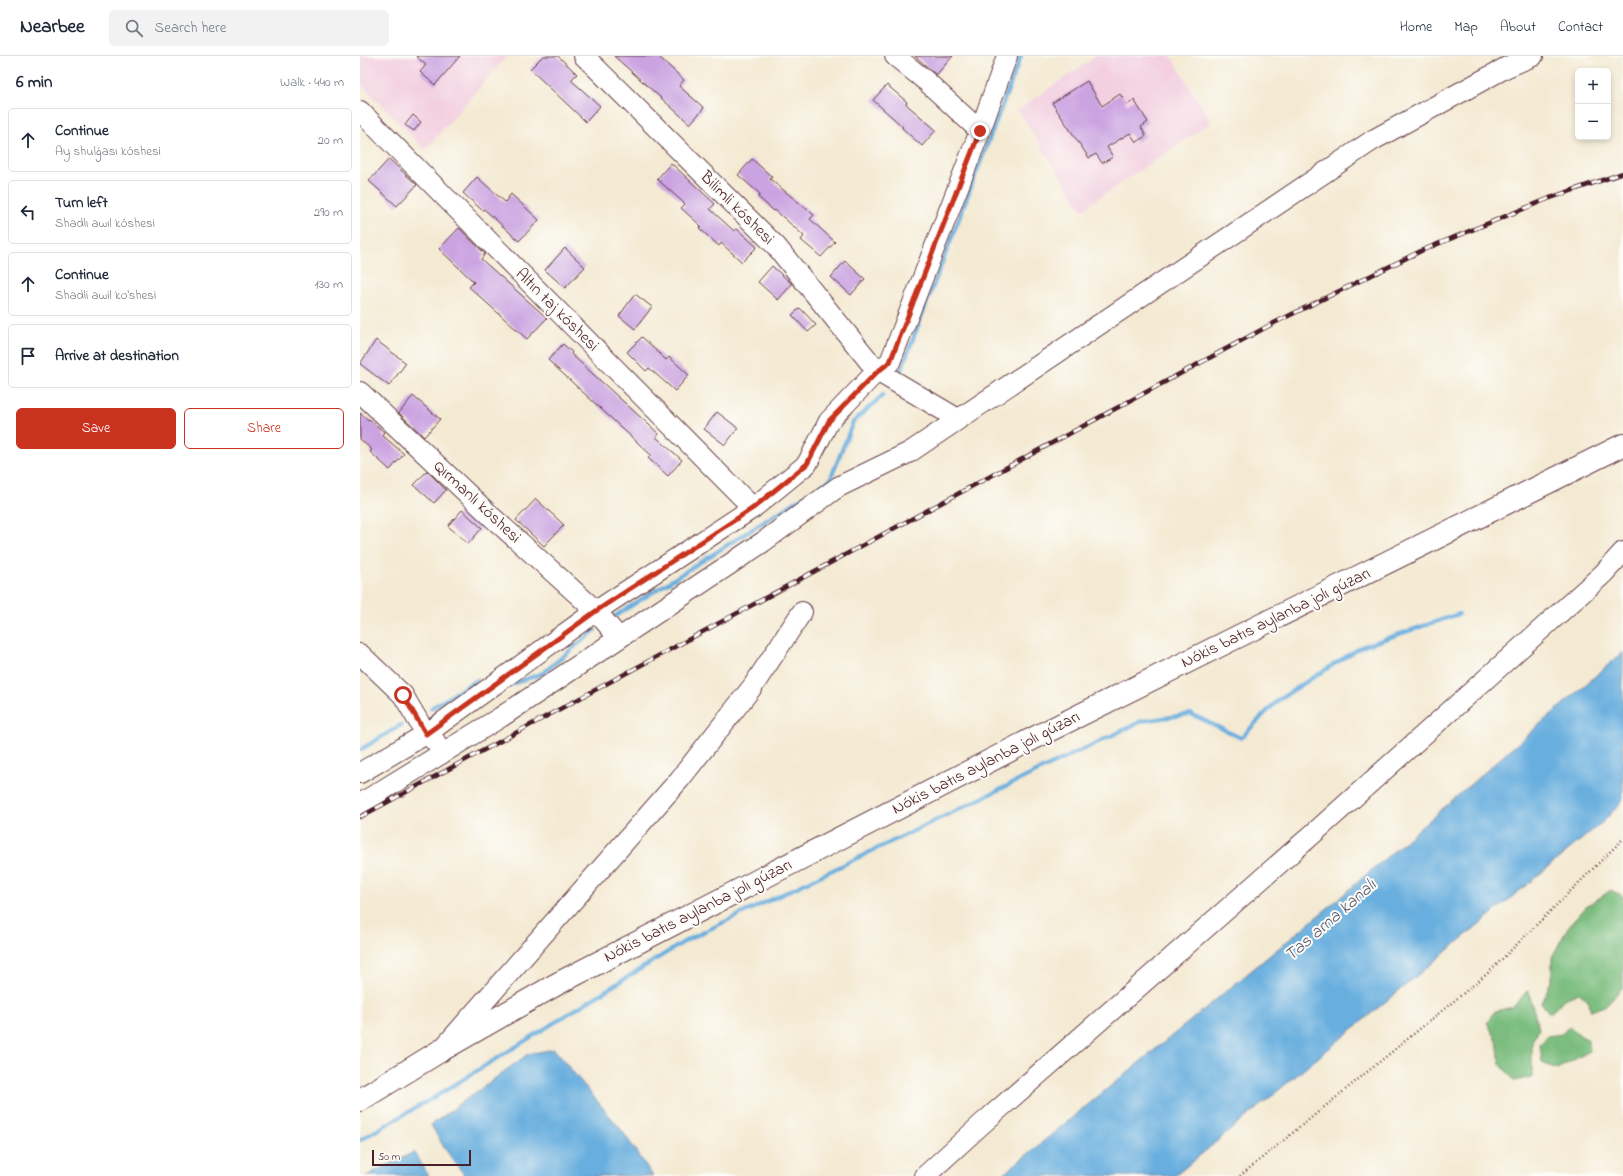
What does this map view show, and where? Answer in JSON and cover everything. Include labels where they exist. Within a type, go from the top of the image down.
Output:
[{"type":"main road","name":"Nókis batıs aylanba jolı gúzarı","points":[[360,1100],[440,1051],[557,984],[1034,738],[1623,445]]},
{"type":"street","name":"Bilimli kóshesi","points":[[584,56],[776,246],[877,372]]},
{"type":"street","points":[[895,56],[926,81],[980,131]]},
{"type":"street","points":[[360,773],[426,734],[596,611],[753,508],[807,464],[829,421],[877,372],[890,362],[980,131],[1006,56]]},
{"type":"street","points":[[360,804],[501,717],[762,542],[838,487],[910,452],[958,418],[1373,140],[1507,67],[1533,56]]},
{"type":"street","name":"Altın taj kóshesi","points":[[360,111],[753,508]]},
{"type":"street","points":[[877,372],[958,418]]},
{"type":"street","name":"Qırmanlı kóshesi","points":[[360,392],[493,518],[596,611],[618,638]]},
{"type":"street","points":[[925,1176],[983,1123],[1314,833],[1603,574],[1623,552]]},
{"type":"street","points":[[440,1051],[680,779],[753,686],[802,612]]},
{"type":"street","points":[[360,654],[403,695],[426,734],[446,751]]},
{"type":"path","points":[[1240,1176],[1487,974],[1623,839]]},
{"type":"shaded area","points":[[360,56],[507,56],[425,150],[360,83]]},
{"type":"shaded area","points":[[1096,56],[1171,56],[1211,122],[1082,210],[1018,110]]},
{"type":"green space","points":[[1611,890],[1623,896],[1623,987],[1607,1005],[1591,1011],[1588,1000],[1579,993],[1564,999],[1550,1014],[1541,1003],[1552,979],[1552,957],[1568,927],[1586,907]]},
{"type":"green space","points":[[1528,990],[1539,1029],[1532,1041],[1532,1077],[1515,1081],[1500,1064],[1497,1040],[1487,1023],[1495,1011],[1513,1007]]},
{"type":"green space","points":[[1569,1026],[1581,1036],[1589,1040],[1590,1051],[1557,1069],[1542,1063],[1540,1045],[1547,1036],[1562,1034]]},
{"type":"water","name":"Tas arna kanalı","points":[[1623,652],[1623,800],[1605,820],[1175,1176],[1001,1176],[1336,901]]},
{"type":"water","points":[[554,1049],[623,1132],[653,1176],[465,1176],[445,1149],[431,1125],[528,1054]]},
{"type":"water","points":[[414,1152],[429,1176],[366,1176]]},
{"type":"building","points":[[416,56],[460,56],[435,85],[420,72],[426,65]]},
{"type":"building","points":[[543,56],[558,56],[577,74],[571,80],[600,106],[586,122],[530,69]]},
{"type":"building","points":[[614,56],[658,56],[684,80],[679,86],[704,108],[690,124]]},
{"type":"building","points":[[915,56],[953,56],[936,75]]},
{"type":"building","points":[[1087,81],[1102,106],[1120,94],[1127,105],[1134,100],[1148,122],[1141,127],[1146,136],[1136,142],[1130,133],[1107,147],[1113,157],[1102,163],[1096,154],[1089,158],[1052,103]]},
{"type":"building","points":[[887,85],[936,130],[922,146],[873,100]]},
{"type":"building","points":[[413,115],[421,122],[414,131],[405,125]]},
{"type":"building","points":[[389,159],[417,185],[397,206],[369,181]]},
{"type":"building","points":[[752,159],[772,177],[770,179],[814,215],[810,219],[835,242],[821,257],[801,240],[804,236],[758,197],[760,194],[738,175]]},
{"type":"building","points":[[671,163],[715,204],[710,209],[734,231],[737,229],[757,247],[742,262],[721,243],[719,246],[699,228],[701,226],[681,208],[685,204],[657,179]]},
{"type":"building","points":[[477,177],[505,202],[511,194],[539,220],[519,241],[484,209],[483,211],[463,193]]},
{"type":"building","points":[[459,228],[485,254],[481,259],[547,318],[527,339],[469,287],[474,282],[439,249]]},
{"type":"building","points":[[565,248],[585,267],[565,288],[545,270]]},
{"type":"building","points":[[845,261],[865,279],[851,295],[831,277]]},
{"type":"building","points":[[772,266],[792,284],[778,300],[758,282]]},
{"type":"building","points":[[635,294],[652,307],[635,329],[619,316]]},
{"type":"building","points":[[800,308],[816,325],[808,332],[792,315]]},
{"type":"building","points":[[642,337],[666,360],[669,357],[689,375],[675,391],[649,368],[646,371],[627,352]]},
{"type":"building","points":[[376,340],[406,363],[389,386],[360,364]]},
{"type":"building","points":[[563,344],[572,352],[571,354],[659,434],[656,437],[682,460],[668,476],[648,458],[651,455],[548,360]]},
{"type":"building","points":[[413,396],[440,419],[424,437],[399,413]]},
{"type":"building","points":[[717,412],[738,428],[725,445],[704,429]]},
{"type":"building","points":[[360,413],[384,432],[382,435],[404,454],[390,470],[370,452],[372,450],[360,439]]},
{"type":"building","points":[[427,471],[446,490],[434,503],[414,485]]},
{"type":"building","points":[[536,499],[564,525],[544,546],[516,520]]},
{"type":"building","points":[[462,510],[482,528],[468,544],[448,526]]},
{"type":"waterway","points":[[900,373],[1021,56]]},
{"type":"waterway","points":[[612,618],[830,480],[853,422],[883,395]]},
{"type":"waterway","points":[[360,1140],[438,1095],[687,940],[1142,721],[1191,714],[1241,738],[1278,700],[1361,647],[1459,614]]},
{"type":"waterway","points":[[507,686],[543,673],[595,630]]},
{"type":"waterway","points":[[431,708],[477,680]]},
{"type":"waterway","points":[[360,750],[401,725]]},
{"type":"railway","points":[[360,817],[1274,323],[1423,250],[1550,198],[1623,173]]},
{"type":"route","points":[[403,695],[426,734],[494,683],[596,611],[753,508],[807,464],[829,421],[877,372],[890,362],[980,131]]}]
